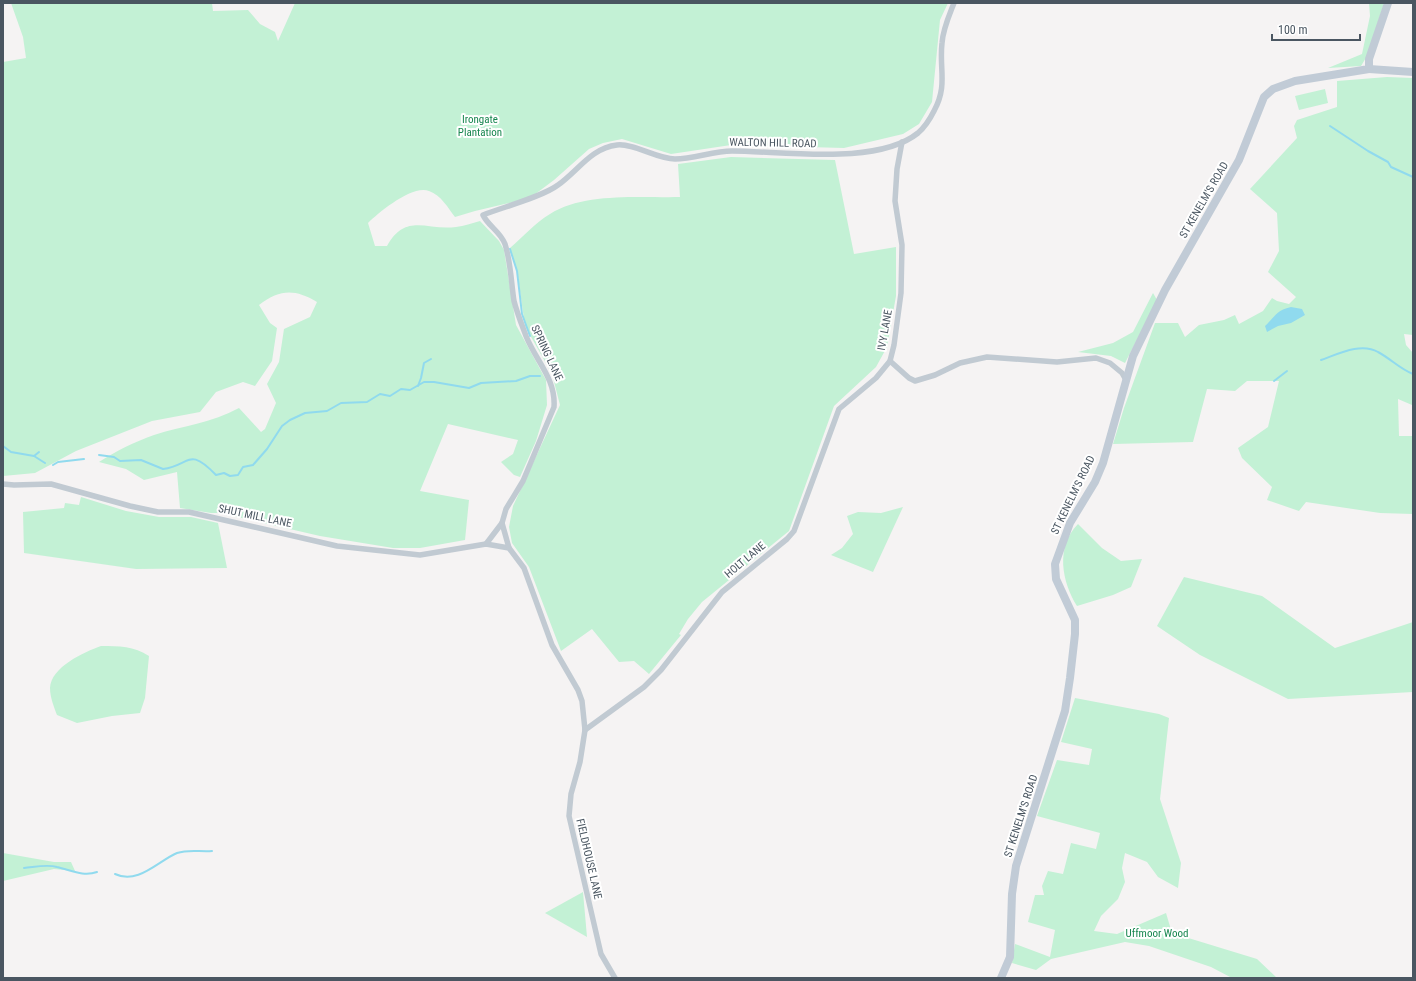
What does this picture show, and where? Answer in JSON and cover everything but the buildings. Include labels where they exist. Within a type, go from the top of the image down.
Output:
[{"type":"street","name":"WALTON HILL ROAD","points":[[482,215],[558,185],[587,158],[607,147],[619,145],[674,159],[730,151],[846,154],[874,150],[902,142],[925,126],[938,102],[943,79],[941,62],[943,35],[954,3]]},
{"type":"street","points":[[1365,70],[1388,3]]},
{"type":"street","name":"ST KENELM'S ROAD","points":[[1001,978],[1010,957],[1012,894],[1016,866],[1063,718],[1070,676],[1075,634],[1075,620],[1056,580],[1055,564],[1070,523],[1095,482],[1103,463],[1133,356],[1165,290],[1239,160],[1264,97],[1273,89],[1295,81],[1365,70],[1413,72]]},
{"type":"street","name":"IVY LANE","points":[[902,142],[897,169],[895,201],[902,245],[902,293],[890,361],[915,381],[935,375],[960,363],[987,357],[1056,362],[1096,358],[1110,363],[1122,373],[1126,380]]},
{"type":"street","name":"SPRING LANE","points":[[482,215],[497,230],[504,243],[511,270],[514,302],[527,338],[549,377],[555,395],[554,407],[523,481],[506,509],[502,523],[486,544]]},
{"type":"street","name":"HOLT LANE","points":[[585,730],[644,688],[666,665],[722,592],[787,539],[794,530],[839,409],[876,378],[890,361]]},
{"type":"street","name":"SHUT MILL LANE","points":[[3,484],[14,486],[51,484],[130,506],[158,512],[189,512],[344,547],[420,555],[486,544],[506,548]]},
{"type":"street","points":[[502,523],[506,548]]},
{"type":"street","name":"FIELDHOUSE LANE","points":[[506,548],[524,568],[552,645],[578,690],[584,709],[585,730],[580,762],[571,794],[569,816],[601,954],[614,978]]},
{"type":"green space","name":"Irongate Plantation","points":[[11,3],[212,3],[213,11],[248,10],[260,24],[275,32],[278,41],[295,3],[948,3],[940,20],[932,102],[919,124],[903,134],[844,148],[731,145],[671,154],[622,139],[603,143],[589,149],[554,180],[530,198],[455,217],[437,195],[429,191],[422,190],[406,195],[397,200],[368,223],[375,246],[387,246],[394,236],[402,229],[410,226],[418,225],[445,228],[480,221],[499,241],[504,250],[516,325],[546,380],[547,405],[536,441],[520,477],[514,475],[501,462],[513,454],[518,440],[448,424],[420,491],[469,500],[465,540],[420,548],[393,548],[320,536],[220,513],[180,508],[177,472],[144,480],[126,469],[99,462],[125,447],[147,438],[208,421],[239,408],[261,432],[265,429],[276,403],[267,384],[279,362],[284,329],[310,317],[317,302],[295,293],[274,296],[259,305],[270,323],[277,328],[272,361],[255,386],[243,382],[216,392],[200,412],[152,421],[76,451],[35,473],[3,476],[3,62],[26,58],[23,37]]},
{"type":"green space","points":[[1369,3],[1384,3],[1367,56],[1361,66],[1328,68],[1362,54],[1370,16]]},
{"type":"green space","points":[[1387,77],[1413,78],[1413,335],[1404,334],[1406,345],[1413,353],[1413,426],[1412,405],[1398,399],[1399,436],[1413,436],[1413,514],[1380,513],[1306,502],[1299,511],[1267,500],[1272,487],[1242,458],[1238,448],[1268,427],[1279,381],[1247,381],[1235,391],[1207,389],[1193,442],[1113,444],[1124,408],[1155,323],[1178,323],[1185,337],[1199,325],[1224,320],[1235,315],[1239,324],[1263,311],[1272,298],[1289,304],[1296,297],[1268,272],[1279,251],[1277,213],[1250,189],[1297,138],[1294,126],[1297,120],[1337,107],[1337,81]]},
{"type":"green space","points":[[1325,89],[1328,103],[1299,110],[1295,96]]},
{"type":"green space","points":[[731,157],[835,160],[854,254],[896,247],[896,296],[887,347],[876,367],[834,406],[789,531],[702,602],[688,619],[679,634],[681,635],[649,674],[634,661],[619,662],[592,629],[561,651],[529,567],[512,543],[509,527],[513,506],[560,405],[552,374],[525,326],[517,270],[510,248],[534,226],[550,214],[579,202],[596,199],[631,197],[680,197],[678,164]]},
{"type":"green space","points":[[1153,293],[1157,300],[1125,363],[1111,356],[1078,352],[1113,343],[1133,332]]},
{"type":"green space","points":[[81,497],[126,511],[159,517],[191,517],[218,523],[227,568],[136,569],[24,553],[23,512],[64,508],[65,503],[79,505]]},
{"type":"green space","points":[[903,507],[873,572],[831,555],[842,548],[853,534],[847,516],[858,512],[881,513]]},
{"type":"green space","points":[[1078,524],[1102,548],[1121,561],[1142,559],[1131,587],[1113,595],[1077,606],[1068,586],[1063,565],[1066,543]]},
{"type":"green space","points":[[1184,577],[1262,596],[1335,648],[1413,622],[1413,692],[1288,699],[1200,655],[1157,626]]},
{"type":"green space","points":[[101,646],[132,648],[149,656],[145,698],[140,713],[112,716],[77,723],[57,715],[51,698],[50,688],[56,673],[78,656]]},
{"type":"green space","name":"Uffmoor Wood","points":[[1075,698],[1159,714],[1169,718],[1160,799],[1181,863],[1178,888],[1158,877],[1147,862],[1125,853],[1122,868],[1125,882],[1118,899],[1101,916],[1094,931],[1117,934],[1166,913],[1172,933],[1257,959],[1277,978],[1232,978],[1211,967],[1149,946],[1125,942],[1051,959],[1036,970],[1012,963],[1015,944],[1050,957],[1055,930],[1028,922],[1035,895],[1044,895],[1042,886],[1048,871],[1063,874],[1071,843],[1096,849],[1100,833],[1037,816],[1057,760],[1089,765],[1092,749],[1061,742]]},
{"type":"green space","points":[[3,853],[54,862],[71,862],[75,871],[54,869],[3,881]]},
{"type":"green space","points":[[583,892],[587,937],[545,913]]},
{"type":"water","points":[[1291,307],[1302,309],[1305,315],[1291,323],[1278,326],[1267,332],[1265,326],[1276,314]]},
{"type":"waterway","points":[[1330,126],[1368,151],[1388,162],[1391,167],[1413,177]]},
{"type":"waterway","points":[[510,249],[517,271],[522,314],[530,336]]},
{"type":"waterway","points":[[1321,360],[1350,350],[1364,348],[1371,349],[1413,374]]},
{"type":"waterway","points":[[418,386],[424,363],[431,359]]},
{"type":"waterway","points":[[1274,381],[1287,371]]},
{"type":"waterway","points":[[99,455],[114,457],[120,461],[141,460],[163,469],[194,459],[207,466],[216,475],[224,473],[230,476],[238,475],[243,467],[253,465],[267,449],[282,426],[290,420],[305,413],[327,411],[341,403],[367,402],[380,394],[390,396],[401,389],[410,390],[424,382],[434,382],[469,388],[481,383],[516,381],[530,376],[540,376]]},
{"type":"waterway","points":[[3,446],[11,452],[34,456],[45,463]]},
{"type":"waterway","points":[[34,456],[39,452]]},
{"type":"waterway","points":[[53,465],[58,462],[84,459]]},
{"type":"waterway","points":[[115,874],[123,877],[140,874],[181,852],[212,851]]},
{"type":"waterway","points":[[24,868],[49,866],[87,874],[97,872]]}]
